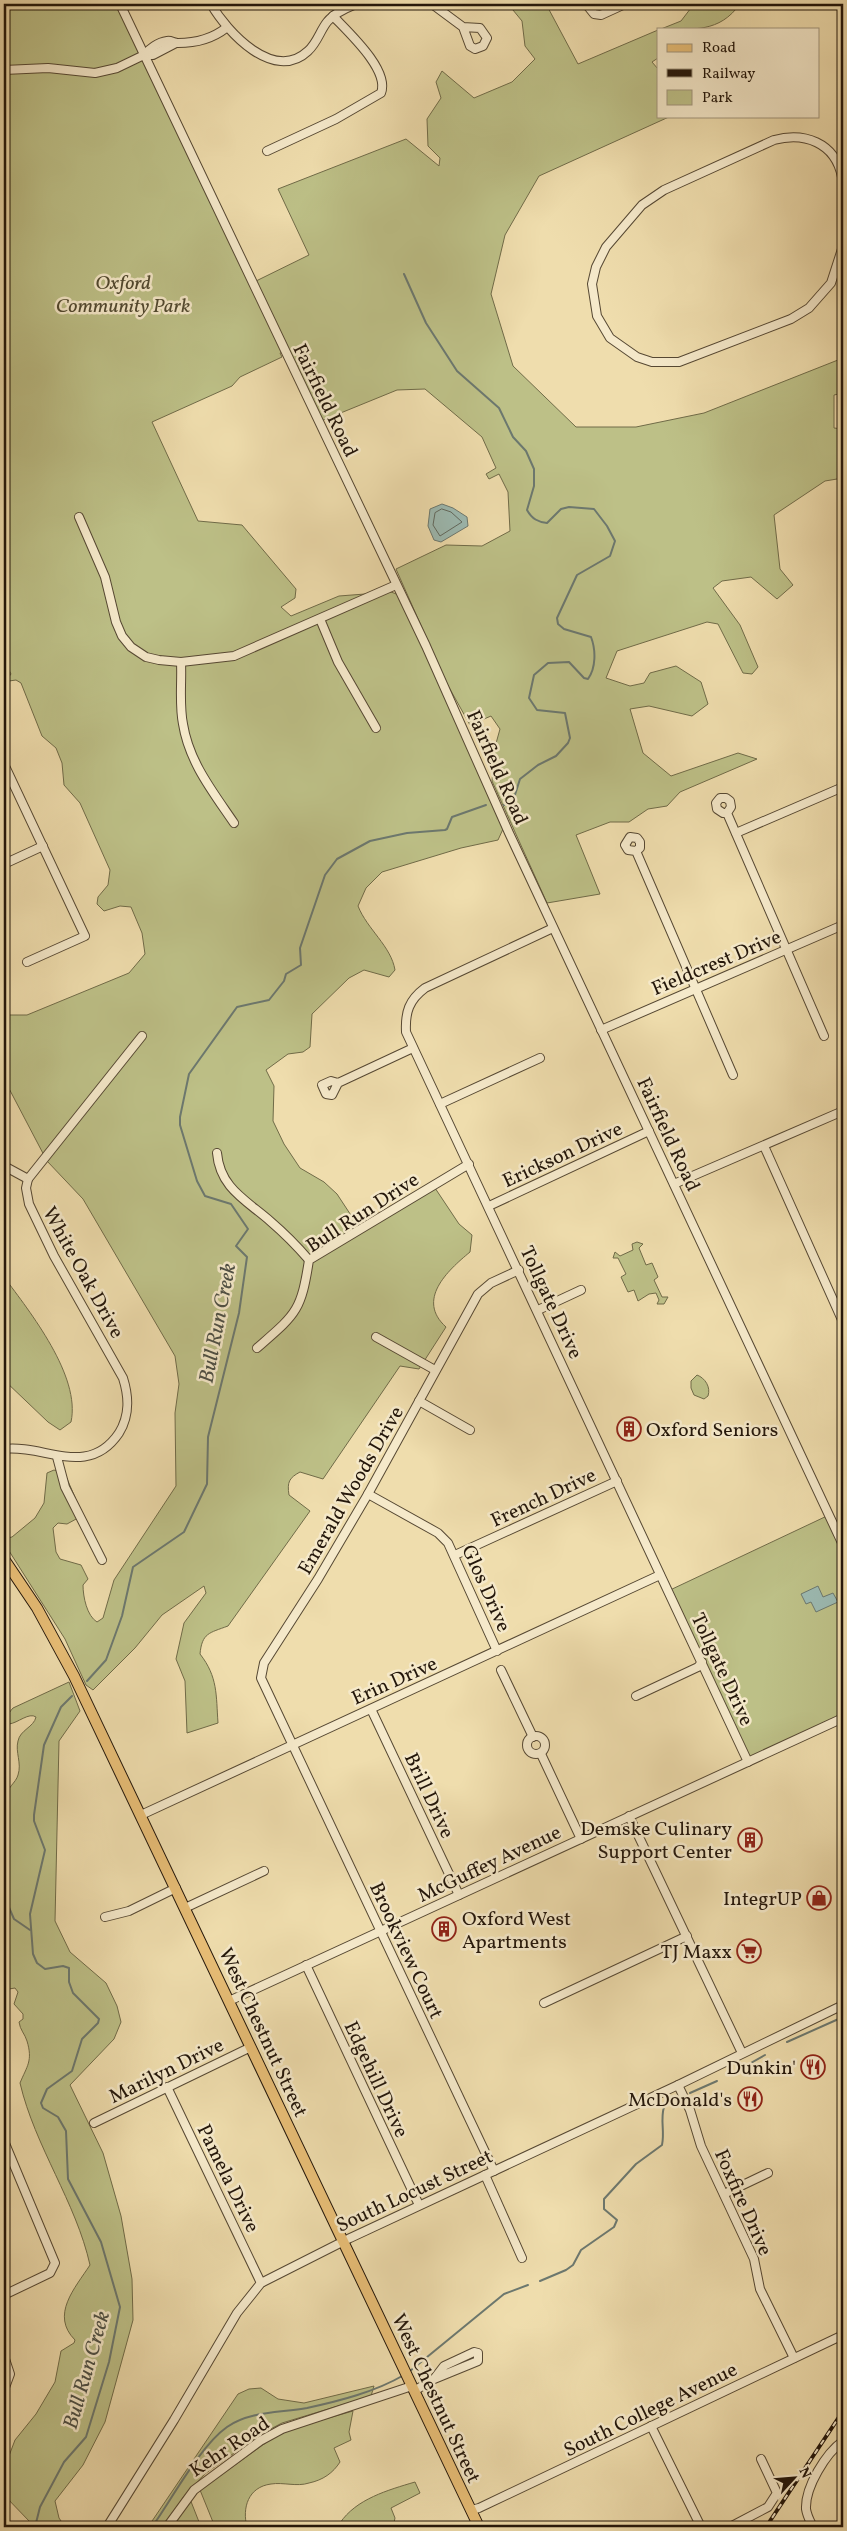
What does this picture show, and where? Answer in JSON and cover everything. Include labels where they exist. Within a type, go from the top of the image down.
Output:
[{"type":"main road","name":"West Chestnut Street","points":[[4,1558],[61,1649],[479,2527]]},
{"type":"street","name":"Fairfield Road","points":[[120,4],[484,772],[553,928],[843,1545]]},
{"type":"street","points":[[211,4],[226,28],[242,43],[256,52],[279,61],[290,61],[309,51],[334,16],[356,4]]},
{"type":"street","points":[[432,4],[463,28]]},
{"type":"street","points":[[586,4],[594,14],[601,15],[625,4]]},
{"type":"street","points":[[267,151],[336,119],[381,93],[384,87],[375,63],[334,16]]},
{"type":"street","points":[[4,70],[48,68],[96,72],[117,68],[144,55],[150,48],[167,40],[176,43],[206,40],[226,28]]},
{"type":"street","points":[[843,212],[842,177],[837,163],[828,150],[805,137],[789,136],[774,140],[664,190],[642,205],[606,247],[596,266],[592,284],[597,316],[602,328],[622,348],[637,357],[665,363],[695,357],[791,319],[809,308],[831,283],[843,246],[843,217]]},
{"type":"street","points":[[79,517],[105,577],[116,622],[122,636],[131,647],[146,657],[181,662],[234,656],[396,585]]},
{"type":"street","points":[[320,619],[338,662],[376,728]]},
{"type":"street","points":[[181,662],[182,723],[186,740],[200,773],[234,823]]},
{"type":"street","points":[[4,764],[85,936],[27,962]]},
{"type":"street","points":[[736,833],[843,787]]},
{"type":"street","points":[[727,813],[824,1036]]},
{"type":"street","points":[[4,864],[43,846]]},
{"type":"street","points":[[636,851],[732,1075]]},
{"type":"street","name":"Fieldcrest Drive","points":[[601,1030],[843,925]]},
{"type":"street","name":"Tollgate Drive","points":[[553,928],[425,988],[414,996],[408,1007],[405,1019],[406,1032],[538,1310],[748,1762]]},
{"type":"street","points":[[4,1166],[10,1171],[28,1179],[142,1036]]},
{"type":"street","points":[[338,1083],[413,1048]]},
{"type":"street","points":[[440,1104],[540,1058]]},
{"type":"street","points":[[674,1184],[843,1111]]},
{"type":"street","name":"Erickson Drive","points":[[489,1206],[649,1131]]},
{"type":"street","points":[[764,1146],[843,1322]]},
{"type":"street","points":[[217,1153],[220,1171],[231,1190],[270,1220],[309,1260]]},
{"type":"street","name":"Bull Run Drive","points":[[256,1348],[289,1319],[299,1306],[309,1260],[469,1164]]},
{"type":"street","name":"White Oak Drive","points":[[4,1448],[23,1449],[58,1457],[84,1456],[98,1452],[113,1442],[122,1428],[128,1411],[128,1395],[123,1378],[113,1357],[54,1256],[29,1204],[26,1188],[28,1179]]},
{"type":"street","name":"Emerald Woods Drive","points":[[291,1744],[261,1678],[264,1663],[318,1579],[368,1494],[478,1294],[491,1283],[518,1270]]},
{"type":"street","points":[[538,1310],[581,1290]]},
{"type":"street","points":[[376,1337],[435,1370]]},
{"type":"street","points":[[419,1401],[470,1430]]},
{"type":"street","points":[[58,1457],[60,1476],[102,1560]]},
{"type":"street","name":"French Drive","points":[[455,1555],[617,1481]]},
{"type":"street","name":"Glos Drive","points":[[368,1494],[444,1537],[455,1555],[497,1651]]},
{"type":"street","name":"Erin Drive","points":[[140,1815],[660,1575]]},
{"type":"street","points":[[636,1696],[698,1667],[702,1662]]},
{"type":"street","points":[[501,1670],[533,1736]]},
{"type":"street","name":"Brill Drive","points":[[371,1709],[459,1895]]},
{"type":"street","name":"McGuffey Avenue","points":[[229,2001],[843,1718]]},
{"type":"street","points":[[533,1736],[539,1736],[544,1740],[546,1746],[541,1754],[534,1754],[527,1748],[527,1742],[533,1736]]},
{"type":"street","name":"Brookview Court","points":[[291,1744],[494,2171]]},
{"type":"street","points":[[541,1754],[581,1839]]},
{"type":"street","points":[[629,1816],[742,2053]]},
{"type":"street","points":[[185,1908],[264,1870]]},
{"type":"street","points":[[105,1917],[129,1911],[176,1888]]},
{"type":"street","points":[[544,2003],[687,1936]]},
{"type":"street","name":"Edgehill Drive","points":[[306,1966],[419,2206]]},
{"type":"street","name":"South Locust Street","points":[[107,2527],[153,2455],[237,2313],[261,2283],[344,2241],[843,2006]]},
{"type":"street","name":"Marilyn Drive","points":[[94,2123],[252,2047]]},
{"type":"street","name":"Foxfire Drive","points":[[678,2085],[690,2110],[701,2146],[754,2259],[760,2290],[794,2358]]},
{"type":"street","name":"Pamela Drive","points":[[167,2087],[261,2283]]},
{"type":"street","points":[[4,2141],[54,2258],[55,2267],[50,2273],[4,2295]]},
{"type":"street","points":[[724,2194],[768,2173]]},
{"type":"street","points":[[484,2175],[522,2258]]},
{"type":"street","name":"South College Avenue","points":[[471,2510],[479,2508],[843,2335]]},
{"type":"street","points":[[474,2352],[478,2353],[478,2361],[434,2379],[444,2366],[474,2352]]},
{"type":"street","points":[[4,2356],[10,2374],[4,2390]]},
{"type":"street","name":"Kehr Road","points":[[167,2527],[191,2493],[260,2441],[282,2429],[410,2381],[434,2379]]},
{"type":"street","points":[[651,2426],[700,2527]]},
{"type":"street","points":[[813,2527],[806,2507],[811,2487],[827,2459],[843,2441]]},
{"type":"street","points":[[730,2527],[768,2507],[777,2493],[761,2459]]},
{"type":"green space","name":"Oxford Community Park","points":[[4,4],[120,4],[284,351],[280,353],[282,357],[240,377],[232,386],[152,422],[198,521],[242,525],[296,589],[295,598],[281,607],[291,616],[339,596],[391,592],[399,595],[492,800],[503,829],[498,840],[461,848],[382,872],[366,888],[358,906],[389,953],[395,970],[389,977],[364,970],[349,978],[312,1014],[310,1047],[303,1052],[288,1054],[266,1070],[274,1086],[273,1121],[284,1144],[300,1168],[324,1182],[337,1194],[362,1232],[435,1188],[459,1224],[472,1235],[470,1252],[452,1268],[438,1286],[434,1296],[434,1307],[437,1317],[446,1327],[419,1369],[400,1366],[323,1479],[300,1472],[293,1476],[290,1481],[288,1487],[289,1495],[310,1511],[228,1626],[211,1632],[205,1638],[200,1654],[206,1662],[213,1679],[218,1723],[187,1733],[185,1681],[176,1659],[184,1623],[206,1593],[204,1586],[162,1615],[135,1648],[93,1690],[86,1685],[65,1639],[4,1543],[4,1535],[7,1538],[12,1537],[35,1518],[44,1503],[47,1473],[54,1470],[65,1474],[80,1509],[78,1518],[67,1524],[58,1523],[53,1528],[56,1552],[60,1559],[81,1565],[88,1579],[83,1585],[88,1611],[97,1622],[103,1618],[114,1580],[176,1486],[175,1413],[179,1384],[175,1356],[83,1199],[47,1161],[4,1079],[4,1013],[27,1015],[129,973],[145,954],[142,933],[131,907],[120,906],[104,911],[97,904],[98,897],[108,885],[110,870],[80,803],[64,785],[62,763],[56,748],[42,736],[21,683],[16,680],[9,681],[8,678],[11,674],[4,661]]},
{"type":"green space","points":[[508,4],[546,4],[578,64],[657,30],[657,59],[652,62],[657,68],[657,118],[667,118],[539,176],[505,235],[491,294],[513,366],[576,427],[636,427],[704,413],[843,358],[843,393],[834,395],[834,428],[843,429],[843,478],[825,481],[774,515],[780,569],[793,585],[777,599],[751,577],[722,581],[713,588],[740,625],[758,667],[752,674],[743,673],[718,624],[707,622],[617,651],[606,678],[630,686],[644,683],[650,673],[676,666],[701,682],[708,704],[692,716],[649,706],[630,709],[643,753],[671,776],[738,753],[757,759],[680,792],[667,806],[648,809],[629,822],[610,822],[576,835],[600,894],[547,903],[492,781],[495,747],[500,729],[491,716],[470,725],[446,682],[396,569],[446,545],[482,546],[510,531],[508,492],[499,474],[489,479],[486,474],[496,468],[482,437],[425,389],[397,390],[321,421],[254,282],[309,255],[278,189],[406,139],[439,166],[440,158],[428,146],[427,119],[441,98],[436,82],[442,71],[474,98],[512,82],[535,59],[525,46],[522,21]]},
{"type":"green space","points":[[694,4],[740,4],[732,13],[714,25],[700,28],[664,28],[681,21]]},
{"type":"green space","points":[[637,1242],[643,1244],[639,1248],[646,1265],[652,1263],[658,1277],[654,1280],[662,1297],[668,1297],[664,1304],[657,1304],[659,1300],[656,1293],[649,1294],[638,1301],[634,1290],[628,1292],[621,1277],[626,1274],[618,1258],[613,1258],[615,1252],[620,1256],[633,1250],[632,1244]]},
{"type":"green space","points":[[4,1277],[39,1326],[61,1365],[72,1404],[71,1422],[60,1430],[48,1422],[4,1380]]},
{"type":"green space","points":[[697,1375],[708,1386],[709,1393],[704,1399],[694,1395],[691,1388],[691,1381]]},
{"type":"green space","points":[[829,1515],[843,1545],[843,1718],[748,1762],[668,1591]]},
{"type":"green space","points":[[69,1682],[80,1711],[59,1741],[55,1921],[70,1952],[106,1983],[117,2006],[121,2022],[114,2039],[70,2085],[103,2153],[121,2216],[132,2279],[133,2320],[105,2422],[83,2465],[55,2501],[59,2518],[65,2527],[29,2527],[30,2522],[4,2495],[4,2469],[15,2440],[36,2414],[55,2382],[61,2351],[74,2343],[75,2340],[68,2331],[65,2321],[65,2311],[72,2292],[90,2265],[75,2219],[35,2130],[27,2107],[20,2083],[29,2059],[29,2048],[19,2022],[23,2019],[23,2014],[14,2004],[18,1992],[15,1988],[9,1989],[5,1984],[4,1835],[8,1825],[6,1794],[17,1778],[19,1771],[17,1745],[19,1737],[33,1723],[36,1717],[30,1716],[9,1724],[7,1717],[13,1708]]},
{"type":"green space","points":[[374,2386],[371,2396],[282,2423],[261,2434],[206,2473],[184,2496],[164,2527],[148,2527],[238,2394],[249,2389],[261,2388],[278,2399],[304,2403]]},
{"type":"green space","points":[[353,2411],[349,2432],[351,2440],[334,2448],[340,2462],[331,2473],[319,2480],[304,2484],[271,2484],[263,2486],[257,2489],[248,2500],[245,2513],[247,2527],[215,2527],[200,2490],[274,2437],[297,2427]]},
{"type":"green space","points":[[415,2482],[420,2493],[391,2508],[395,2518],[393,2527],[326,2527],[340,2523],[355,2508],[373,2496]]},
{"type":"green space","points":[[190,2499],[201,2527],[173,2527]]},
{"type":"water","points":[[442,504],[453,508],[467,517],[468,526],[441,542],[434,540],[428,526],[430,509]]},
{"type":"water","points":[[818,1586],[823,1597],[833,1593],[838,1602],[816,1612],[811,1602],[806,1604],[801,1594]]},
{"type":"waterway","name":"Bull Run Creek","points":[[404,274],[426,323],[457,371],[499,408],[513,437],[526,451],[534,469],[534,486],[527,510],[531,516],[538,521],[547,523],[561,509],[569,507],[594,509],[607,526],[615,541],[610,556],[577,575],[557,618],[558,624],[564,629],[591,637],[594,648],[591,675],[588,679],[584,678],[569,662],[548,663],[534,675],[529,698],[537,710],[565,713],[570,738],[568,743],[556,756],[538,765],[520,779],[513,801],[504,805]]},
{"type":"waterway","name":"Bull Run Creek","points":[[87,1681],[106,1660],[122,1616],[133,1567],[184,1532],[207,1484],[208,1437],[239,1313],[247,1257],[236,1246],[248,1229],[231,1204],[205,1196],[197,1181],[180,1125],[189,1074],[237,1007],[269,1000],[284,981],[286,974],[301,965],[300,948],[325,875],[337,859],[370,841],[407,833],[445,830],[452,817],[486,805]]},
{"type":"waterway","name":"Bull Run Creek","points":[[35,2527],[40,2507],[64,2462],[86,2437],[109,2362],[120,2307],[101,2242],[68,2179],[66,2131],[58,2117],[43,2108],[41,2103],[47,2089],[72,2071],[82,2039],[98,2023],[99,2019],[73,1993],[69,1982],[69,1968],[63,1966],[45,1969],[37,1963],[33,1954],[30,1914],[45,1850],[34,1821],[44,1745],[61,1707],[72,1696]]},
{"type":"waterway","name":"Bull Run Creek","points":[[4,1896],[14,1919],[30,1930]]},
{"type":"waterway","points":[[787,2042],[843,2017]]},
{"type":"waterway","points":[[733,2073],[765,2055]]},
{"type":"waterway","points":[[690,2093],[717,2081]]},
{"type":"waterway","points":[[540,2281],[573,2265],[581,2250],[614,2227],[617,2220],[604,2209],[604,2199],[636,2164],[662,2145],[662,2116],[664,2107],[674,2101]]},
{"type":"waterway","points":[[410,2371],[504,2294],[528,2285]]},
{"type":"waterway","points":[[152,2527],[197,2460],[227,2427],[255,2415],[307,2408],[344,2399],[369,2391],[404,2375]]},
{"type":"railway","points":[[766,2527],[843,2411]]},
{"type":"place","name":"Oxford Seniors","points":[[629,1429]]},
{"type":"place","name":"Demske Culinary Support Center","points":[[750,1840]]},
{"type":"place","name":"IntegrUP","points":[[819,1898]]},
{"type":"place","name":"Oxford West Apartments","points":[[444,1929]]},
{"type":"place","name":"TJ Maxx","points":[[749,1951]]},
{"type":"place","name":"Dunkin'","points":[[813,2067]]},
{"type":"place","name":"McDonald's","points":[[750,2099]]}]
